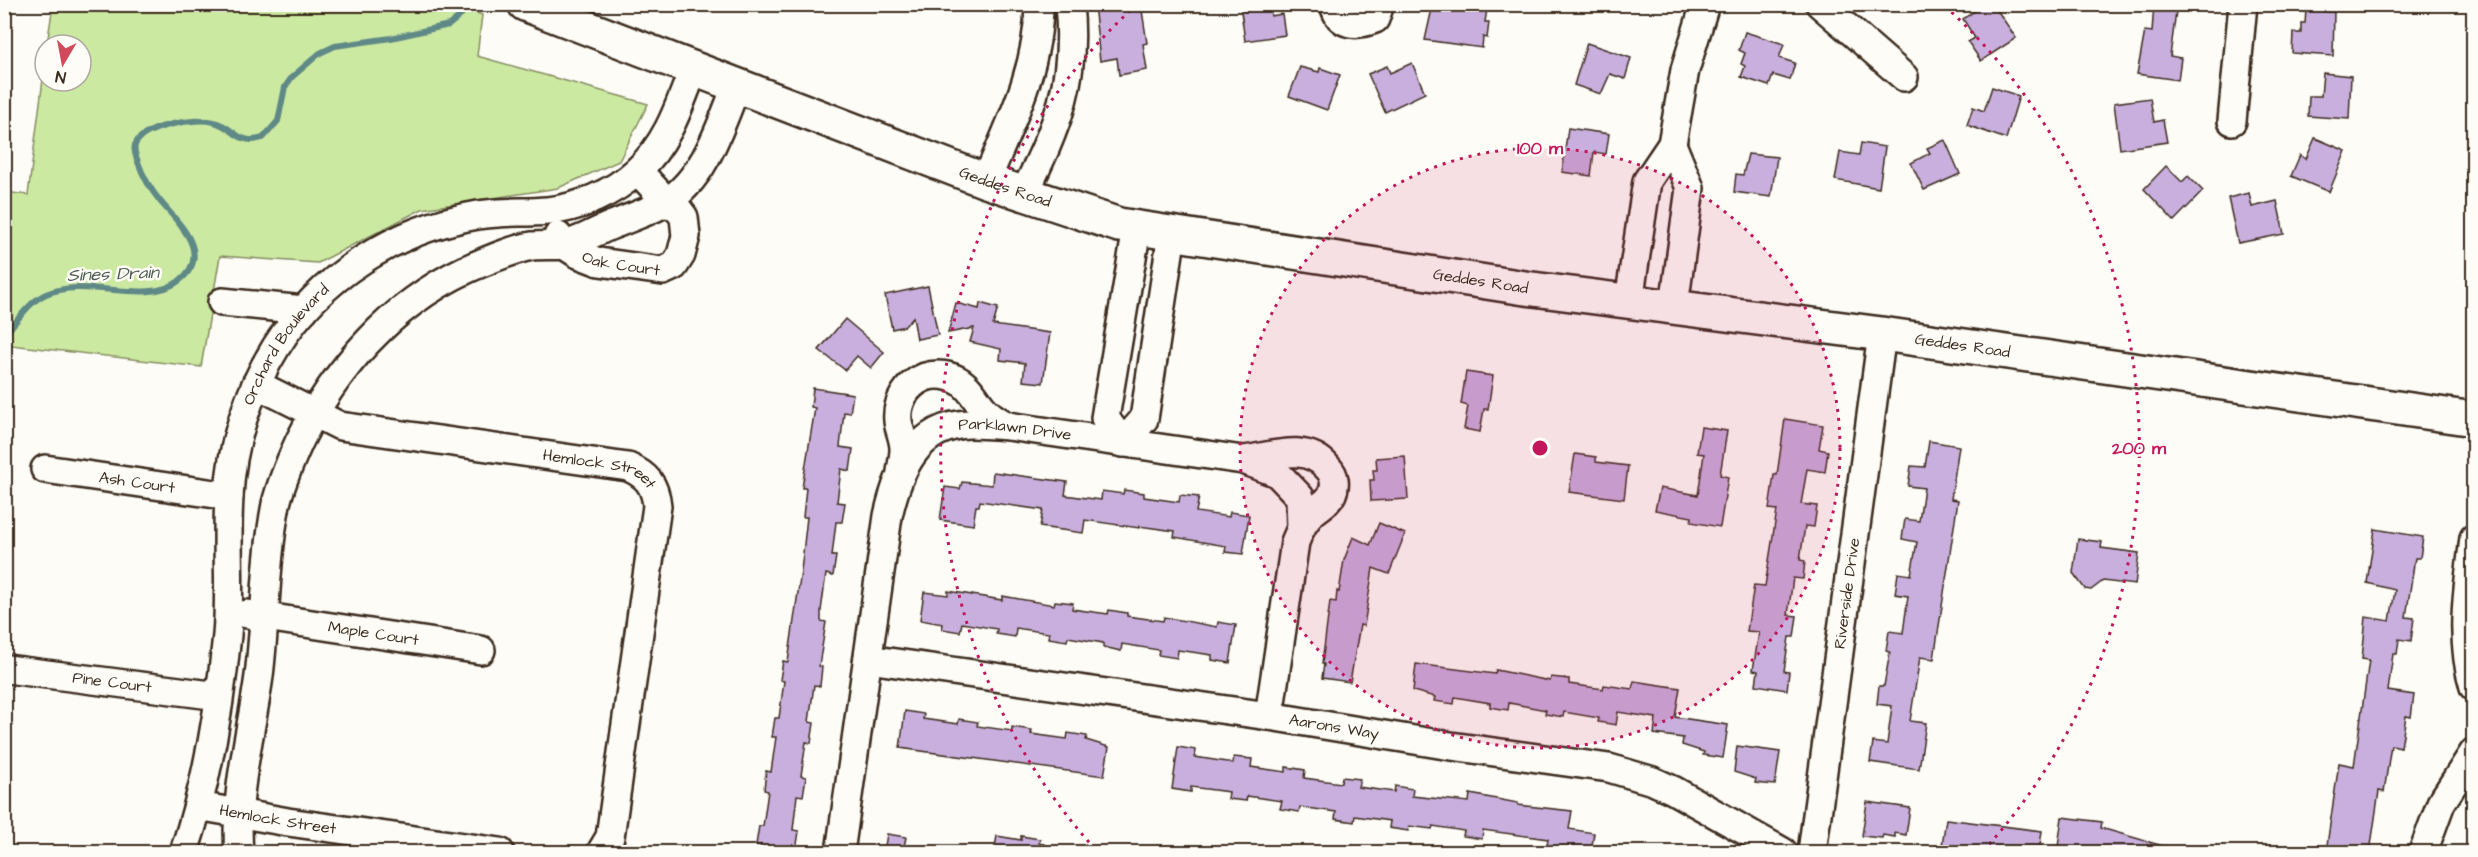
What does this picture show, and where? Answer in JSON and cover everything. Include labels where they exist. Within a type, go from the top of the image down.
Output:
[{"type":"main road","name":"Geddes Road","points":[[525,4],[736,87],[986,181],[1119,225],[1525,288],[1882,334],[2474,419]]},
{"type":"street","points":[[986,181],[1027,81],[1037,35],[1039,4]]},
{"type":"street","points":[[1024,194],[1049,143],[1067,84],[1071,55],[1069,4]]},
{"type":"street","points":[[1334,4],[1336,13],[1344,21],[1359,26],[1375,19],[1380,4]]},
{"type":"street","points":[[1629,301],[1647,181],[1672,144],[1685,70],[1705,4]]},
{"type":"street","points":[[1820,4],[1904,76]]},
{"type":"street","points":[[2232,121],[2243,4]]},
{"type":"street","name":"Orchard Boulevard","points":[[184,852],[198,806],[219,696],[228,611],[229,496],[237,439],[256,384],[276,346],[304,310],[331,283],[357,263],[408,235],[447,222],[479,215],[548,211],[571,207],[595,199],[617,187],[638,171],[656,150],[673,123],[693,70]]},
{"type":"street","points":[[239,852],[237,813],[257,687],[270,540],[277,501],[289,464],[314,413],[334,381],[362,346],[396,315],[425,293],[464,271],[532,246],[564,245],[667,202],[690,180],[709,153],[736,87]]},
{"type":"street","points":[[1672,144],[1690,188],[1674,306]]},
{"type":"street","name":"Oak Court","points":[[548,211],[551,227],[564,245],[578,254],[599,262],[663,271],[674,266],[681,255],[686,236],[684,218],[678,209],[667,202],[638,171]]},
{"type":"street","points":[[1137,228],[1105,418],[1123,442],[1144,420],[1172,233]]},
{"type":"street","points":[[222,302],[304,310]]},
{"type":"street","name":"Riverside Drive","points":[[1812,852],[1882,334]]},
{"type":"street","points":[[901,472],[904,448],[898,422],[898,410],[906,393],[919,380],[931,375],[944,375],[958,380],[971,390],[982,408],[993,418],[1008,426]]},
{"type":"street","name":"Hemlock Street","points":[[256,384],[340,426],[625,466],[641,473],[650,481],[656,495],[657,506],[610,837],[601,852]]},
{"type":"street","name":"Parklawn Drive","points":[[840,852],[894,487],[909,456],[935,432],[969,424],[1008,426],[1243,460],[1277,473],[1300,497],[1301,528],[1295,542],[1269,716]]},
{"type":"street","points":[[1243,460],[1296,452],[1311,455],[1324,463],[1332,472],[1335,482],[1333,492],[1301,528]]},
{"type":"street","name":"Ash Court","points":[[45,469],[229,496]]},
{"type":"street","points":[[2474,538],[2464,615],[2467,664],[2474,687]]},
{"type":"street","name":"Maple Court","points":[[228,611],[481,650]]},
{"type":"street","name":"Aarons Way","points":[[868,658],[1269,716],[1451,747],[1609,768],[1632,774],[1673,790],[1783,852]]},
{"type":"street","name":"Pine Court","points":[[8,669],[219,696]]},
{"type":"street","points":[[2423,852],[2441,803],[2474,752]]},
{"type":"street","name":"Hemlock Street","points":[[198,806],[500,852]]},
{"type":"green space","points":[[53,5],[455,5],[482,15],[477,56],[648,104],[619,161],[558,188],[422,209],[318,263],[220,256],[201,367],[11,345],[5,382],[5,192],[28,195],[41,93],[93,93],[93,33],[49,33]]},
{"type":"building","points":[[1094,4],[1141,4],[1147,43],[1143,44],[1147,70],[1119,75],[1117,58],[1100,61]]},
{"type":"building","points":[[1240,4],[1269,4],[1271,16],[1282,14],[1285,35],[1245,41]]},
{"type":"building","points":[[1433,4],[1456,4],[1487,9],[1485,22],[1489,22],[1487,38],[1483,37],[1482,48],[1425,40]]},
{"type":"building","points":[[1985,4],[1993,4],[2016,38],[1981,61],[1968,42],[1975,38],[1963,19]]},
{"type":"building","points":[[2154,4],[2177,4],[2170,56],[2181,58],[2178,80],[2137,74],[2145,31],[2152,32]]},
{"type":"building","points":[[2306,10],[2334,12],[2333,56],[2292,53],[2293,33],[2301,33],[2301,23],[2305,23]]},
{"type":"building","points":[[1745,32],[1784,44],[1779,58],[1795,63],[1790,80],[1773,75],[1769,86],[1741,77],[1745,66],[1741,64],[1745,53],[1739,50]]},
{"type":"building","points":[[1587,43],[1631,58],[1625,79],[1610,74],[1601,94],[1574,85]]},
{"type":"building","points":[[1412,63],[1425,93],[1385,112],[1368,74],[1387,66],[1390,73]]},
{"type":"building","points":[[1300,67],[1319,72],[1320,68],[1340,75],[1327,110],[1289,96]]},
{"type":"building","points":[[2323,73],[2351,76],[2349,119],[2308,116],[2309,96],[2321,96]]},
{"type":"building","points":[[1992,87],[2019,96],[2006,139],[1967,125],[1973,107],[1984,111]]},
{"type":"building","points":[[2150,98],[2154,122],[2163,120],[2167,142],[2120,149],[2114,103]]},
{"type":"building","points":[[1568,128],[1609,134],[1606,154],[1594,152],[1591,176],[1562,172]]},
{"type":"building","points":[[2315,138],[2346,151],[2329,192],[2291,176],[2300,155],[2306,159]]},
{"type":"building","points":[[1945,140],[1960,174],[1924,190],[1911,163],[1930,153],[1927,148]]},
{"type":"building","points":[[1861,143],[1885,147],[1879,188],[1835,180],[1840,152],[1859,155]]},
{"type":"building","points":[[1748,154],[1777,157],[1771,197],[1734,192],[1736,174],[1743,175]]},
{"type":"building","points":[[2166,166],[2182,182],[2188,176],[2203,191],[2174,221],[2144,189]]},
{"type":"building","points":[[2249,193],[2252,207],[2277,201],[2284,234],[2238,243],[2228,198]]},
{"type":"building","points":[[928,286],[938,335],[917,339],[913,317],[905,326],[892,329],[885,295]]},
{"type":"building","points":[[956,303],[979,309],[980,303],[998,308],[993,325],[1050,333],[1043,383],[1023,381],[1025,363],[1000,360],[1001,349],[970,342],[974,328],[948,333]]},
{"type":"building","points":[[845,319],[884,352],[871,368],[857,356],[845,370],[819,350]]},
{"type":"building","points":[[1466,372],[1493,376],[1488,409],[1484,409],[1480,432],[1464,429],[1468,406],[1461,404]]},
{"type":"building","points":[[813,388],[853,394],[850,413],[844,412],[840,447],[853,449],[850,471],[841,469],[837,502],[845,503],[842,522],[836,522],[832,556],[836,556],[833,576],[826,574],[821,611],[821,621],[826,622],[819,666],[822,667],[820,686],[814,685],[809,722],[814,723],[811,743],[806,742],[801,776],[806,777],[803,796],[797,795],[793,830],[799,831],[796,851],[760,852],[761,845],[756,845],[759,826],[763,826],[768,791],[764,790],[766,771],[771,772],[776,737],[772,737],[775,718],[779,718],[784,681],[780,680],[783,661],[788,662],[801,571],[807,517],[803,517],[806,488],[802,488],[815,408],[811,407]]},
{"type":"building","points":[[1785,419],[1823,425],[1819,449],[1828,451],[1825,472],[1807,469],[1801,504],[1817,506],[1814,527],[1805,526],[1800,560],[1805,561],[1803,579],[1793,578],[1788,615],[1797,616],[1794,637],[1789,637],[1784,671],[1789,672],[1787,690],[1756,685],[1758,671],[1753,670],[1759,632],[1747,631],[1754,585],[1765,586],[1777,510],[1769,509],[1774,475],[1777,475]]},
{"type":"building","points":[[1701,427],[1727,431],[1720,475],[1728,477],[1720,527],[1691,522],[1692,517],[1655,510],[1660,488],[1698,495],[1704,454],[1697,453]]},
{"type":"building","points":[[1929,441],[1959,446],[1951,499],[1958,500],[1934,659],[1920,657],[1910,721],[1926,723],[1919,769],[1870,762],[1873,742],[1887,744],[1892,706],[1877,704],[1879,686],[1884,686],[1890,652],[1886,651],[1889,631],[1903,633],[1908,596],[1895,594],[1898,573],[1911,575],[1917,542],[1902,539],[1905,519],[1919,521],[1924,488],[1908,486],[1911,466],[1925,467]]},
{"type":"building","points":[[1575,454],[1596,457],[1596,462],[1628,466],[1624,499],[1569,492]]},
{"type":"building","points":[[1405,456],[1408,499],[1371,501],[1370,480],[1374,480],[1373,470],[1377,470],[1376,458]]},
{"type":"building","points":[[993,472],[1067,482],[1065,495],[1101,500],[1102,491],[1123,494],[1124,490],[1144,493],[1144,497],[1179,502],[1180,495],[1199,497],[1196,512],[1229,517],[1230,512],[1249,515],[1243,554],[1225,552],[1226,546],[1174,537],[1175,531],[1139,526],[1139,528],[1085,520],[1083,533],[1040,527],[1043,510],[980,501],[979,506],[976,506],[973,525],[940,520],[945,487],[960,489],[962,482],[992,485]]},
{"type":"building","points":[[1379,523],[1405,534],[1389,574],[1373,568],[1364,626],[1360,625],[1350,682],[1322,678],[1330,601],[1336,602],[1344,560],[1353,537],[1370,545]]},
{"type":"building","points":[[2375,529],[2423,537],[2420,558],[2415,558],[2406,617],[2414,618],[2411,641],[2399,639],[2397,654],[2393,654],[2388,691],[2414,695],[2411,717],[2406,716],[2401,747],[2391,745],[2384,792],[2379,791],[2370,852],[2326,852],[2339,763],[2354,766],[2369,660],[2362,659],[2366,617],[2390,621],[2395,590],[2367,583]]},
{"type":"building","points":[[2078,539],[2102,542],[2101,548],[2139,553],[2135,585],[2103,581],[2091,590],[2085,589],[2073,573]]},
{"type":"building","points":[[948,591],[1002,600],[1002,596],[1054,605],[1055,601],[1073,603],[1072,609],[1108,614],[1109,610],[1127,613],[1127,616],[1163,621],[1164,617],[1217,627],[1218,622],[1236,625],[1230,663],[1212,660],[1212,655],[1178,650],[1177,658],[1158,655],[1159,650],[1122,644],[1121,651],[1103,647],[1103,643],[1068,637],[1067,641],[1048,638],[1049,633],[1016,628],[1015,637],[996,634],[997,629],[962,623],[960,632],[942,629],[943,624],[920,620],[924,592],[948,595]]},
{"type":"building","points":[[1416,664],[1495,674],[1496,670],[1550,681],[1551,677],[1569,679],[1569,684],[1603,689],[1604,685],[1632,689],[1634,681],[1680,688],[1675,717],[1728,725],[1723,758],[1703,755],[1704,752],[1682,745],[1683,738],[1654,734],[1656,718],[1618,712],[1616,725],[1598,722],[1599,718],[1564,712],[1563,717],[1545,714],[1546,710],[1509,703],[1508,710],[1490,707],[1490,703],[1455,697],[1454,704],[1434,701],[1435,697],[1413,691]]},
{"type":"building","points":[[905,711],[924,714],[923,719],[958,724],[959,719],[978,722],[977,726],[1012,731],[1012,727],[1032,730],[1031,734],[1067,739],[1068,733],[1087,736],[1086,740],[1109,747],[1104,776],[900,748]]},
{"type":"building","points":[[1737,746],[1780,752],[1775,785],[1755,783],[1756,779],[1734,772]]},
{"type":"building","points":[[1178,747],[1196,750],[1195,757],[1233,763],[1234,757],[1252,759],[1251,767],[1286,772],[1286,767],[1305,770],[1304,778],[1341,783],[1342,777],[1360,779],[1358,787],[1394,792],[1395,786],[1413,789],[1412,796],[1469,802],[1470,794],[1518,803],[1518,805],[1572,811],[1569,829],[1594,833],[1591,852],[1546,852],[1548,839],[1483,830],[1482,839],[1463,836],[1464,831],[1433,826],[1432,829],[1409,826],[1408,831],[1389,828],[1390,821],[1355,816],[1354,822],[1335,819],[1336,812],[1300,807],[1299,812],[1280,809],[1282,801],[1247,796],[1246,801],[1228,799],[1229,792],[1191,787],[1191,792],[1172,789]]},
{"type":"building","points":[[1867,802],[1910,808],[1906,835],[1895,833],[1895,837],[1883,835],[1882,838],[1862,836]]},
{"type":"building","points":[[2062,817],[2102,822],[2101,828],[2170,848],[2169,852],[2077,852],[2078,850],[2058,847]]},
{"type":"building","points":[[1946,819],[2042,831],[2039,852],[1953,850],[1953,847],[1942,845]]},
{"type":"building","points":[[887,834],[906,837],[903,852],[884,852]]},
{"type":"building","points":[[997,836],[1021,840],[1021,836],[1040,839],[1039,843],[1044,844],[1043,852],[994,852]]},
{"type":"waterway","name":"Sines Drain","points":[[4,335],[28,307],[46,294],[62,289],[79,288],[150,291],[166,288],[179,281],[189,271],[193,260],[193,250],[189,239],[145,178],[135,151],[135,145],[140,138],[159,128],[195,121],[221,124],[247,140],[263,138],[278,121],[285,87],[292,77],[320,53],[335,46],[391,38],[449,25],[460,16],[468,4]]}]
